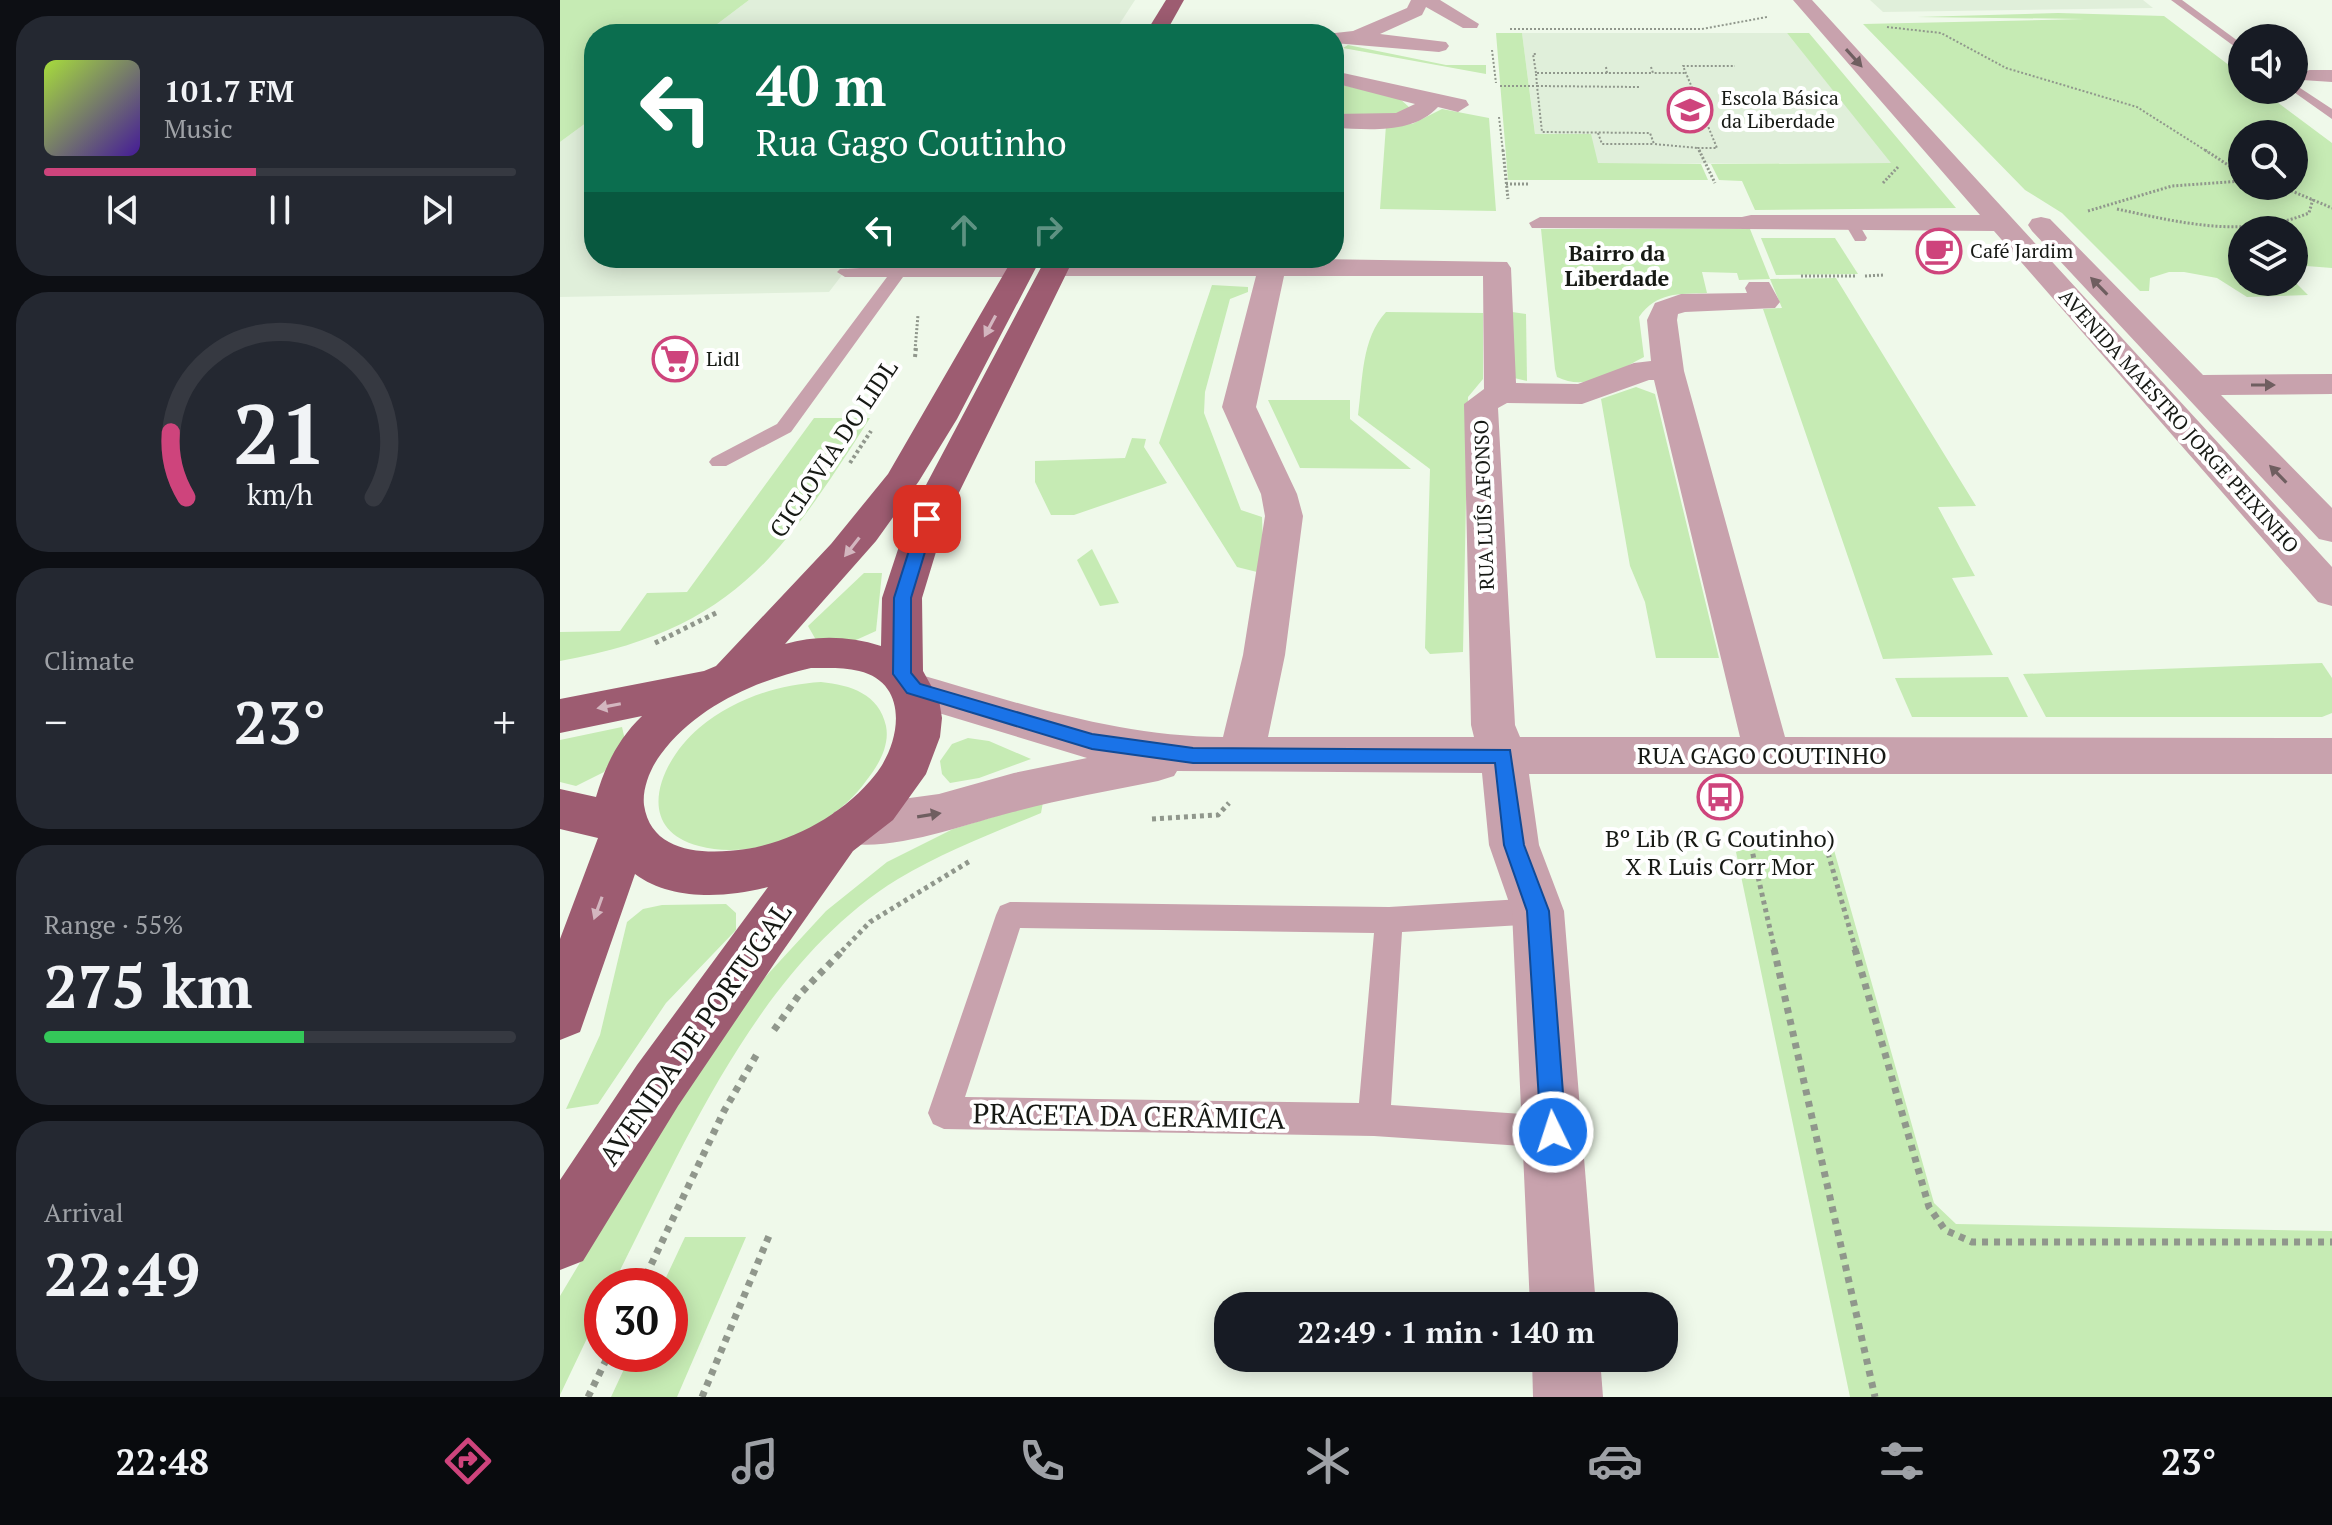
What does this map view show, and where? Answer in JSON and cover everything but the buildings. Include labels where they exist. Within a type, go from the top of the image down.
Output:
[{"type":"main road","points":[[1161,24],[1175,0]]},
{"type":"main road","points":[[1183,24],[1196,0]]},
{"type":"main road","points":[[560,1013],[622,829],[621,787],[639,750],[671,714],[722,681],[841,561],[888,500],[1037,268]]},
{"type":"main road","points":[[560,809],[622,829],[647,859],[685,872],[733,873],[787,860],[844,831],[891,791],[914,753],[922,718],[908,682],[902,598],[912,558],[1038,268]]},
{"type":"main road","points":[[560,716],[722,681],[771,661],[811,653],[846,653],[877,660],[908,682]]},
{"type":"main road","name":"AVENIDA DE PORTUGAL","points":[[560,1238],[623,1135],[729,977],[844,831]]},
{"type":"street","points":[[1356,37],[1415,11],[1420,0]]},
{"type":"street","points":[[1427,0],[1470,24]]},
{"type":"street","points":[[1816,5],[1875,48]]},
{"type":"street","name":"AVENIDA MAESTRO JORGE PEIXINHO","points":[[1816,5],[2000,223],[2332,592]]},
{"type":"street","points":[[1344,37],[1439,46]]},
{"type":"street","points":[[2308,81],[2332,76]]},
{"type":"street","points":[[1344,79],[1458,105]]},
{"type":"street","points":[[1344,121],[1396,121],[1419,114],[1428,105],[1421,97]]},
{"type":"street","name":"AVENIDA MAESTRO JORGE PEIXINHO","points":[[2000,181],[2332,530]]},
{"type":"street","points":[[1540,223],[1751,223],[1856,231],[2000,223]]},
{"type":"street","points":[[1344,265],[1497,268]]},
{"type":"street","points":[[1241,756],[1264,655],[1284,516],[1279,494],[1239,407],[1271,268]]},
{"type":"street","name":"RUA LUÍS AFONSO","points":[[1497,268],[1500,393],[1481,404],[1493,725],[1503,756]]},
{"type":"street","points":[[1759,288],[1765,302],[1681,303],[1665,309],[1662,320],[1668,371],[1767,755]]},
{"type":"street","points":[[1500,393],[1582,394],[1645,370],[1668,371]]},
{"type":"street","points":[[2193,385],[2332,384]]},
{"type":"street","name":"RUA GAGO COUTINHO","points":[[908,682],[1092,742],[1193,755],[2332,756]]},
{"type":"street","name":"RUA GAGO COUTINHO","points":[[844,831],[939,814],[1014,792],[1193,755]]},
{"type":"street","points":[[1503,756],[1514,845],[1538,911],[1562,1292]]},
{"type":"street","points":[[1567,1372],[1568,1397]]},
{"type":"lane","points":[[2176,0],[2228,39]]},
{"type":"lane","points":[[2308,89],[2332,115]]},
{"type":"lane","points":[[845,272],[980,268]]},
{"type":"lane","points":[[719,462],[784,428],[899,271]]},
{"type":"lane","name":"PRACETA DA CERÂMICA","points":[[1538,911],[1389,920],[1010,915],[944,1113],[1374,1120],[1553,1132]]},
{"type":"lane","points":[[1374,1120],[1389,920]]},
{"type":"path","points":[[1470,24],[1490,29],[1702,29],[1816,5]]},
{"type":"path","points":[[1887,27],[1941,33],[2006,68],[2137,107],[2170,125],[2228,164]]},
{"type":"path","points":[[1490,29],[1498,88],[1639,87]]},
{"type":"path","points":[[1537,54],[1533,54],[1542,132],[1650,133],[1654,144]]},
{"type":"path","points":[[1598,133],[1602,144],[1717,148],[1683,66],[1735,66]]},
{"type":"path","points":[[1606,67],[1607,73]]},
{"type":"path","points":[[1651,67],[1653,73]]},
{"type":"path","points":[[1536,73],[1686,73]]},
{"type":"path","points":[[1676,92],[1694,92]]},
{"type":"path","points":[[1497,268],[1510,216],[1498,106]]},
{"type":"path","points":[[1687,121],[1706,121]]},
{"type":"path","points":[[1698,148],[1715,184]]},
{"type":"path","points":[[2116,209],[2137,196],[2172,186],[2228,182]]},
{"type":"path","points":[[2308,197],[2332,208]]},
{"type":"path","points":[[2030,214],[2116,209],[2200,225],[2253,227],[2291,223],[2309,213],[2313,199]]},
{"type":"path","points":[[1751,223],[1773,276],[1884,275]]},
{"type":"path","name":"CICLOVIA DO LIDL","points":[[913,364],[918,299],[935,271]]},
{"type":"path","name":"CICLOVIA DO LIDL","points":[[842,476],[875,424]]},
{"type":"path","points":[[645,647],[720,610]]},
{"type":"path","points":[[1140,819],[1218,815],[1230,802],[1241,756]]},
{"type":"path","points":[[1751,846],[1875,1397]]},
{"type":"path","points":[[1826,846],[1929,1207],[1945,1230],[1972,1242],[2332,1242]]},
{"type":"path","points":[[769,1036],[799,995],[870,922],[982,856]]},
{"type":"path","points":[[650,1268],[724,1111],[761,1046]]},
{"type":"path","points":[[702,1397],[771,1231]]},
{"type":"path","points":[[588,1397],[600,1372]]},
{"type":"shaded area","points":[[749,0],[1135,0],[1119,24],[717,24]]},
{"type":"shaded area","points":[[1870,0],[2143,0],[2153,8],[1883,12]]},
{"type":"shaded area","name":"Escola Básica da Liberdade","points":[[1522,33],[1787,33],[1892,163],[1539,164]]},
{"type":"shaded area","points":[[584,124],[584,268],[847,268],[829,292],[560,297],[560,142]]},
{"type":"green space","points":[[560,0],[749,0],[717,24],[584,24],[584,124],[560,142]]},
{"type":"green space","points":[[2058,13],[2164,16],[2228,64],[2228,104],[2280,104],[2301,120],[2228,120],[2228,200],[2308,200],[2308,125],[2332,143],[2332,268],[2308,266],[2308,216],[2228,216],[2228,285],[2217,278],[2169,272],[2150,278],[2149,291],[2140,291],[2062,213],[2025,190],[1863,24],[2085,19],[1917,17]]},
{"type":"green space","points":[[1496,33],[1522,33],[1535,134],[1591,134],[1598,163],[1701,164],[1708,180],[1508,180]]},
{"type":"green space","points":[[1787,33],[1809,33],[1956,208],[1755,210],[1742,181],[1719,180],[1711,164],[1891,163]]},
{"type":"green space","points":[[1348,45],[1446,65],[1486,65],[1486,74],[1344,48]]},
{"type":"green space","points":[[1344,85],[1399,98],[1410,108],[1402,113],[1344,116]]},
{"type":"green space","points":[[1442,109],[1489,118],[1496,211],[1380,209],[1386,125],[1412,124]]},
{"type":"green space","points":[[1541,229],[1750,229],[1770,279],[1739,280],[1737,273],[1702,272],[1707,293],[1669,296],[1653,303],[1639,317],[1644,357],[1602,378],[1568,381],[1557,377],[1555,369]]},
{"type":"green space","points":[[1761,238],[1835,238],[1858,274],[1776,275]]},
{"type":"green space","points":[[1836,278],[1976,506],[1938,507],[1975,576],[1952,578],[1993,655],[1883,659],[1763,309],[1782,308],[1770,279]]},
{"type":"green space","points":[[1212,285],[1248,287],[1248,292],[1230,299],[1205,392],[1204,413],[1241,510],[1262,517],[1263,547],[1257,572],[1237,567],[1159,443]]},
{"type":"green space","points":[[1386,312],[1483,313],[1483,379],[1468,397],[1463,652],[1430,654],[1425,648],[1430,469],[1358,415],[1367,347]]},
{"type":"green space","points":[[1512,312],[1526,314],[1527,381],[1514,378]]},
{"type":"green space","points":[[1636,387],[1655,394],[1719,658],[1656,658],[1645,602],[1630,566],[1601,399]]},
{"type":"green space","points":[[1268,400],[1350,400],[1350,419],[1411,469],[1300,468]]},
{"type":"green space","points":[[814,418],[870,418],[809,510],[779,548],[746,580],[710,607],[669,630],[619,648],[560,661],[560,632],[620,631],[647,593],[687,592]]},
{"type":"green space","points":[[1132,438],[1146,439],[1144,447],[1167,483],[1074,515],[1051,515],[1035,482],[1035,461],[1125,458]]},
{"type":"green space","points":[[1092,549],[1119,603],[1100,606],[1077,560]]},
{"type":"green space","points":[[864,573],[882,573],[876,631],[856,640],[816,640],[808,626]]},
{"type":"green space","points":[[2322,663],[2332,678],[2332,713],[2322,717],[2046,717],[2023,674]]},
{"type":"green space","points":[[2008,677],[2028,717],[1912,717],[1895,678]]},
{"type":"green space","points":[[821,682],[862,693],[877,706],[886,726],[882,755],[852,798],[814,826],[792,837],[744,849],[721,850],[699,846],[678,837],[665,824],[659,809],[659,792],[664,775],[673,757],[699,728],[726,709],[756,695],[788,686]]},
{"type":"green space","points":[[622,727],[625,740],[604,772],[576,786],[560,782],[560,740]]},
{"type":"green space","points":[[968,738],[989,741],[1031,759],[979,778],[950,783],[942,774],[940,761],[952,744]]},
{"type":"green space","points":[[1043,802],[1041,813],[950,852],[898,879],[848,915],[804,959],[765,1009],[730,1062],[697,1118],[621,1268],[584,1268],[584,1345],[560,1395],[560,1296],[683,1090],[756,987],[826,911],[887,862],[953,829]]},
{"type":"green space","points":[[1817,841],[1834,850],[1934,1203],[1956,1224],[2332,1231],[2332,1397],[1850,1397],[1736,852],[1760,842]]},
{"type":"green space","points":[[726,904],[736,913],[736,930],[666,1003],[598,1104],[566,1109],[600,1035],[627,922],[643,909],[662,905]]},
{"type":"green space","points":[[685,1237],[746,1237],[688,1371],[688,1268],[670,1268]]},
{"type":"green space","points":[[623,1372],[688,1372],[677,1397],[611,1397]]},
{"type":"place","name":"Escola Básica da Liberdade","points":[[1690,110]]},
{"type":"place","name":"Café Jardim","points":[[1939,251]]},
{"type":"place","name":"Lidl","points":[[675,359]]},
{"type":"place","name":"Bº Lib (R G Coutinho) X R Luis Corr Mor","points":[[1720,797]]},
{"type":"district","name":"Bairro da Liberdade","points":[[1617,266]]},
{"type":"route","points":[[927,519],[912,558],[902,598],[902,674],[914,689],[1092,742],[1193,755],[1503,756],[1514,845],[1538,911],[1553,1132]]}]
